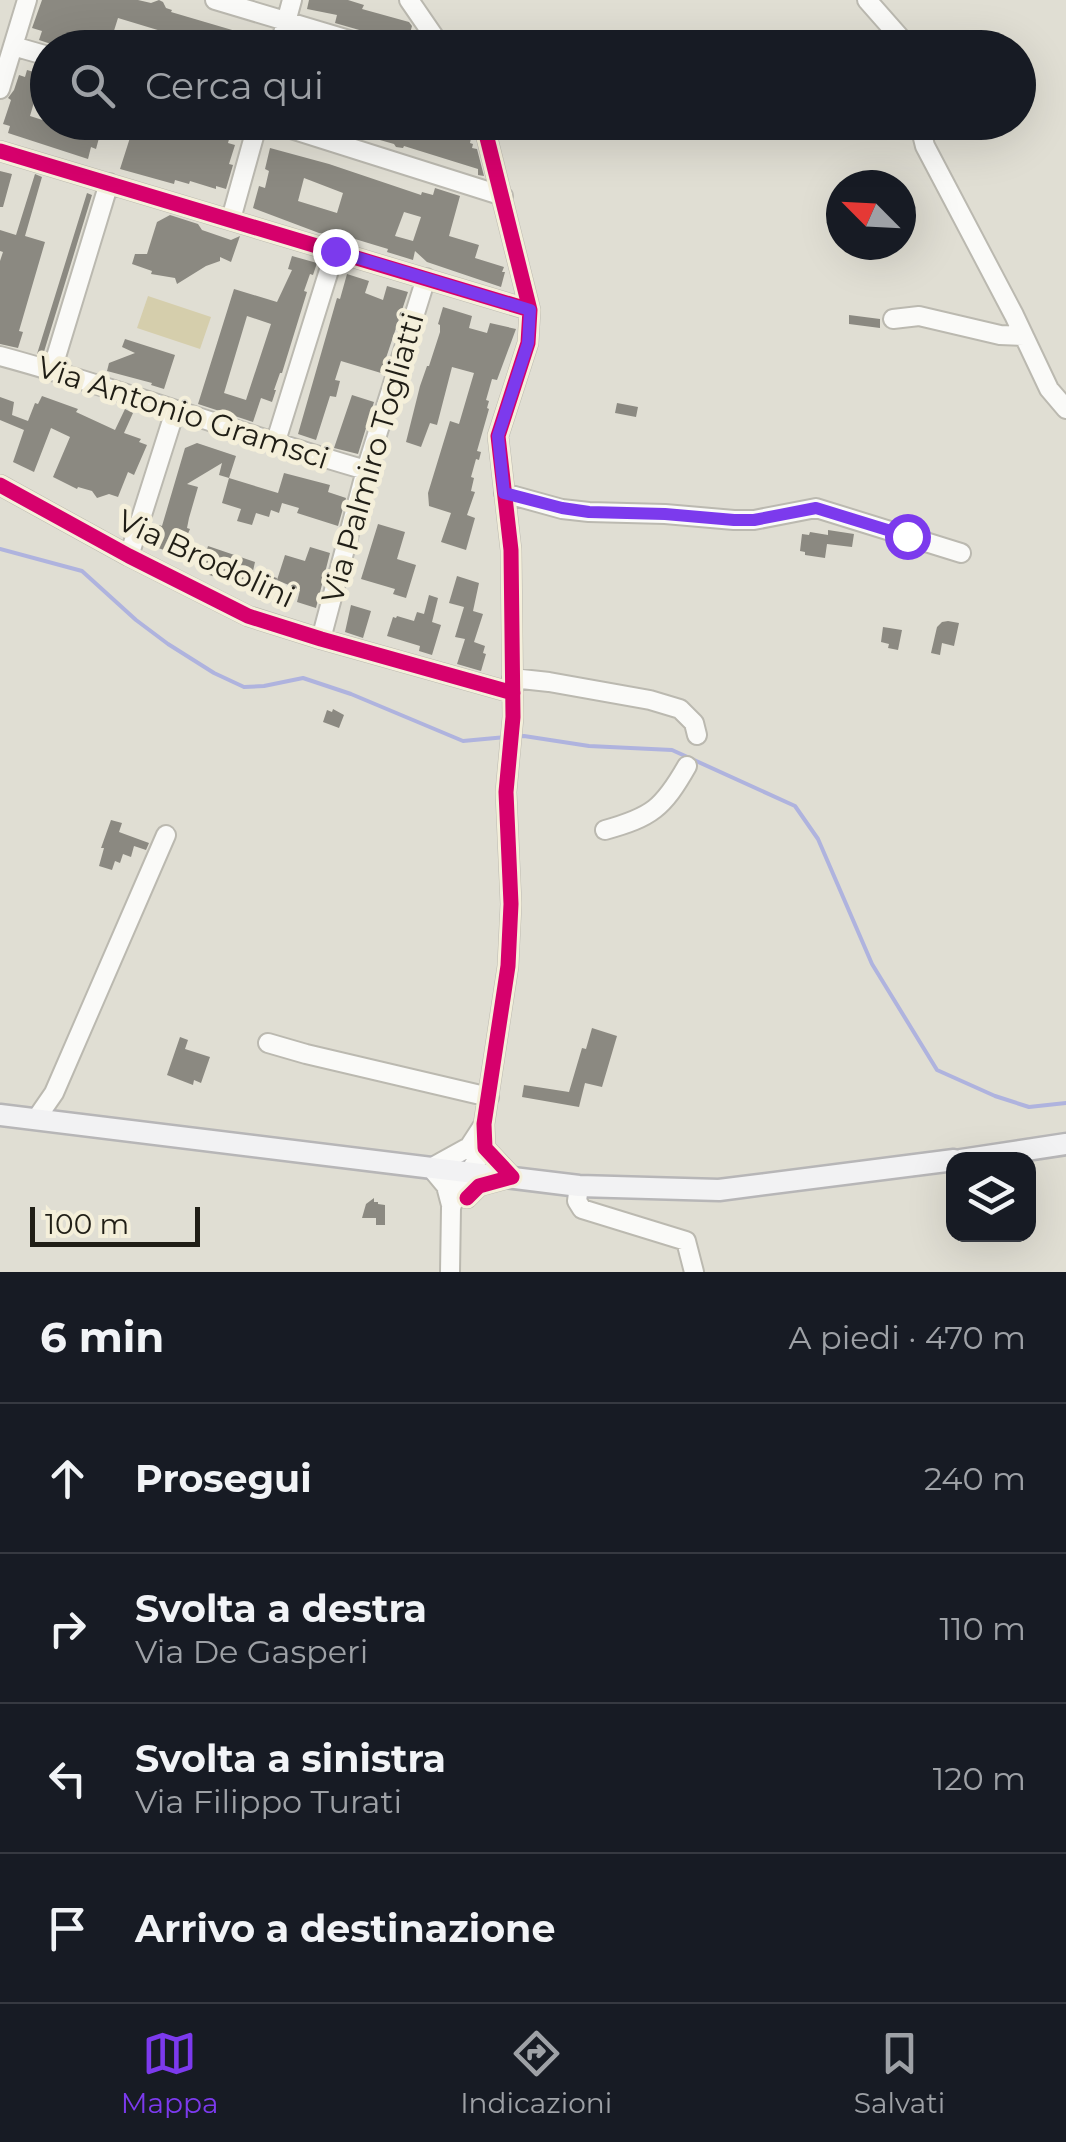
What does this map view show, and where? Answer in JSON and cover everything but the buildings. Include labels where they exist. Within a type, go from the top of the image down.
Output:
[{"type":"main road","points":[[0,1115],[579,1186],[719,1190],[946,1161]]},
{"type":"main road","points":[[1012,1152],[1066,1144]]},
{"type":"street","points":[[0,90],[27,0]]},
{"type":"street","points":[[215,0],[316,30]]},
{"type":"street","points":[[284,30],[292,0]]},
{"type":"street","points":[[409,0],[430,30]]},
{"type":"street","points":[[867,0],[893,30]]},
{"type":"street","points":[[13,46],[30,51]]},
{"type":"street","points":[[231,219],[253,140]]},
{"type":"street","points":[[326,140],[503,196]]},
{"type":"street","points":[[450,1266],[460,1181],[470,1172],[489,1097],[508,966],[511,904],[506,792],[513,717],[511,550],[498,436],[528,343],[530,310],[487,140]]},
{"type":"street","points":[[923,140],[1049,389],[1066,409]]},
{"type":"street","points":[[0,151],[530,310]]},
{"type":"street","points":[[52,370],[109,183]]},
{"type":"street","points":[[274,444],[335,251]]},
{"type":"street","name":"Via Palmiro Togliatti","points":[[321,639],[366,470],[426,278]]},
{"type":"street","points":[[894,319],[919,316],[1000,335],[1024,336]]},
{"type":"street","name":"Via Antonio Gramsci","points":[[0,356],[366,470]]},
{"type":"street","points":[[129,556],[175,412]]},
{"type":"street","name":"Via Brodolini","points":[[0,485],[248,616],[321,639],[512,685],[550,682],[650,700],[680,709],[694,723],[697,735]]},
{"type":"street","points":[[504,493],[589,512],[734,520],[816,508],[961,554]]},
{"type":"street","points":[[605,830],[653,812],[673,792],[687,766]]},
{"type":"street","points":[[36,1119],[54,1093],[166,835]]},
{"type":"street","points":[[268,1043],[489,1097]]},
{"type":"street","points":[[459,1203],[431,1168],[477,1147]]},
{"type":"street","points":[[477,1147],[512,1177]]},
{"type":"street","points":[[459,1203],[479,1186],[512,1177]]},
{"type":"street","points":[[579,1186],[577,1201],[582,1210],[686,1241],[694,1272]]},
{"type":"shaded area","points":[[148,296],[211,317],[200,349],[137,328]]},
{"type":"waterway","points":[[0,549],[82,571],[168,644],[244,687],[303,678],[463,741],[506,737]]},
{"type":"waterway","points":[[516,737],[672,750],[795,806],[818,839],[872,964],[937,1070],[1029,1107],[1066,1103]]},
{"type":"cycle path","points":[[467,1198],[479,1186],[512,1177],[485,1148],[484,1124],[508,966],[511,904],[506,792],[513,717],[511,550],[498,436],[528,343],[530,310],[488,140]]},
{"type":"cycle path","points":[[0,151],[530,310]]},
{"type":"cycle path","points":[[0,485],[248,616],[513,693]]},
{"type":"route","points":[[335,251],[530,310],[528,343],[498,436],[504,493],[589,512],[734,520],[816,508],[907,536]]}]
